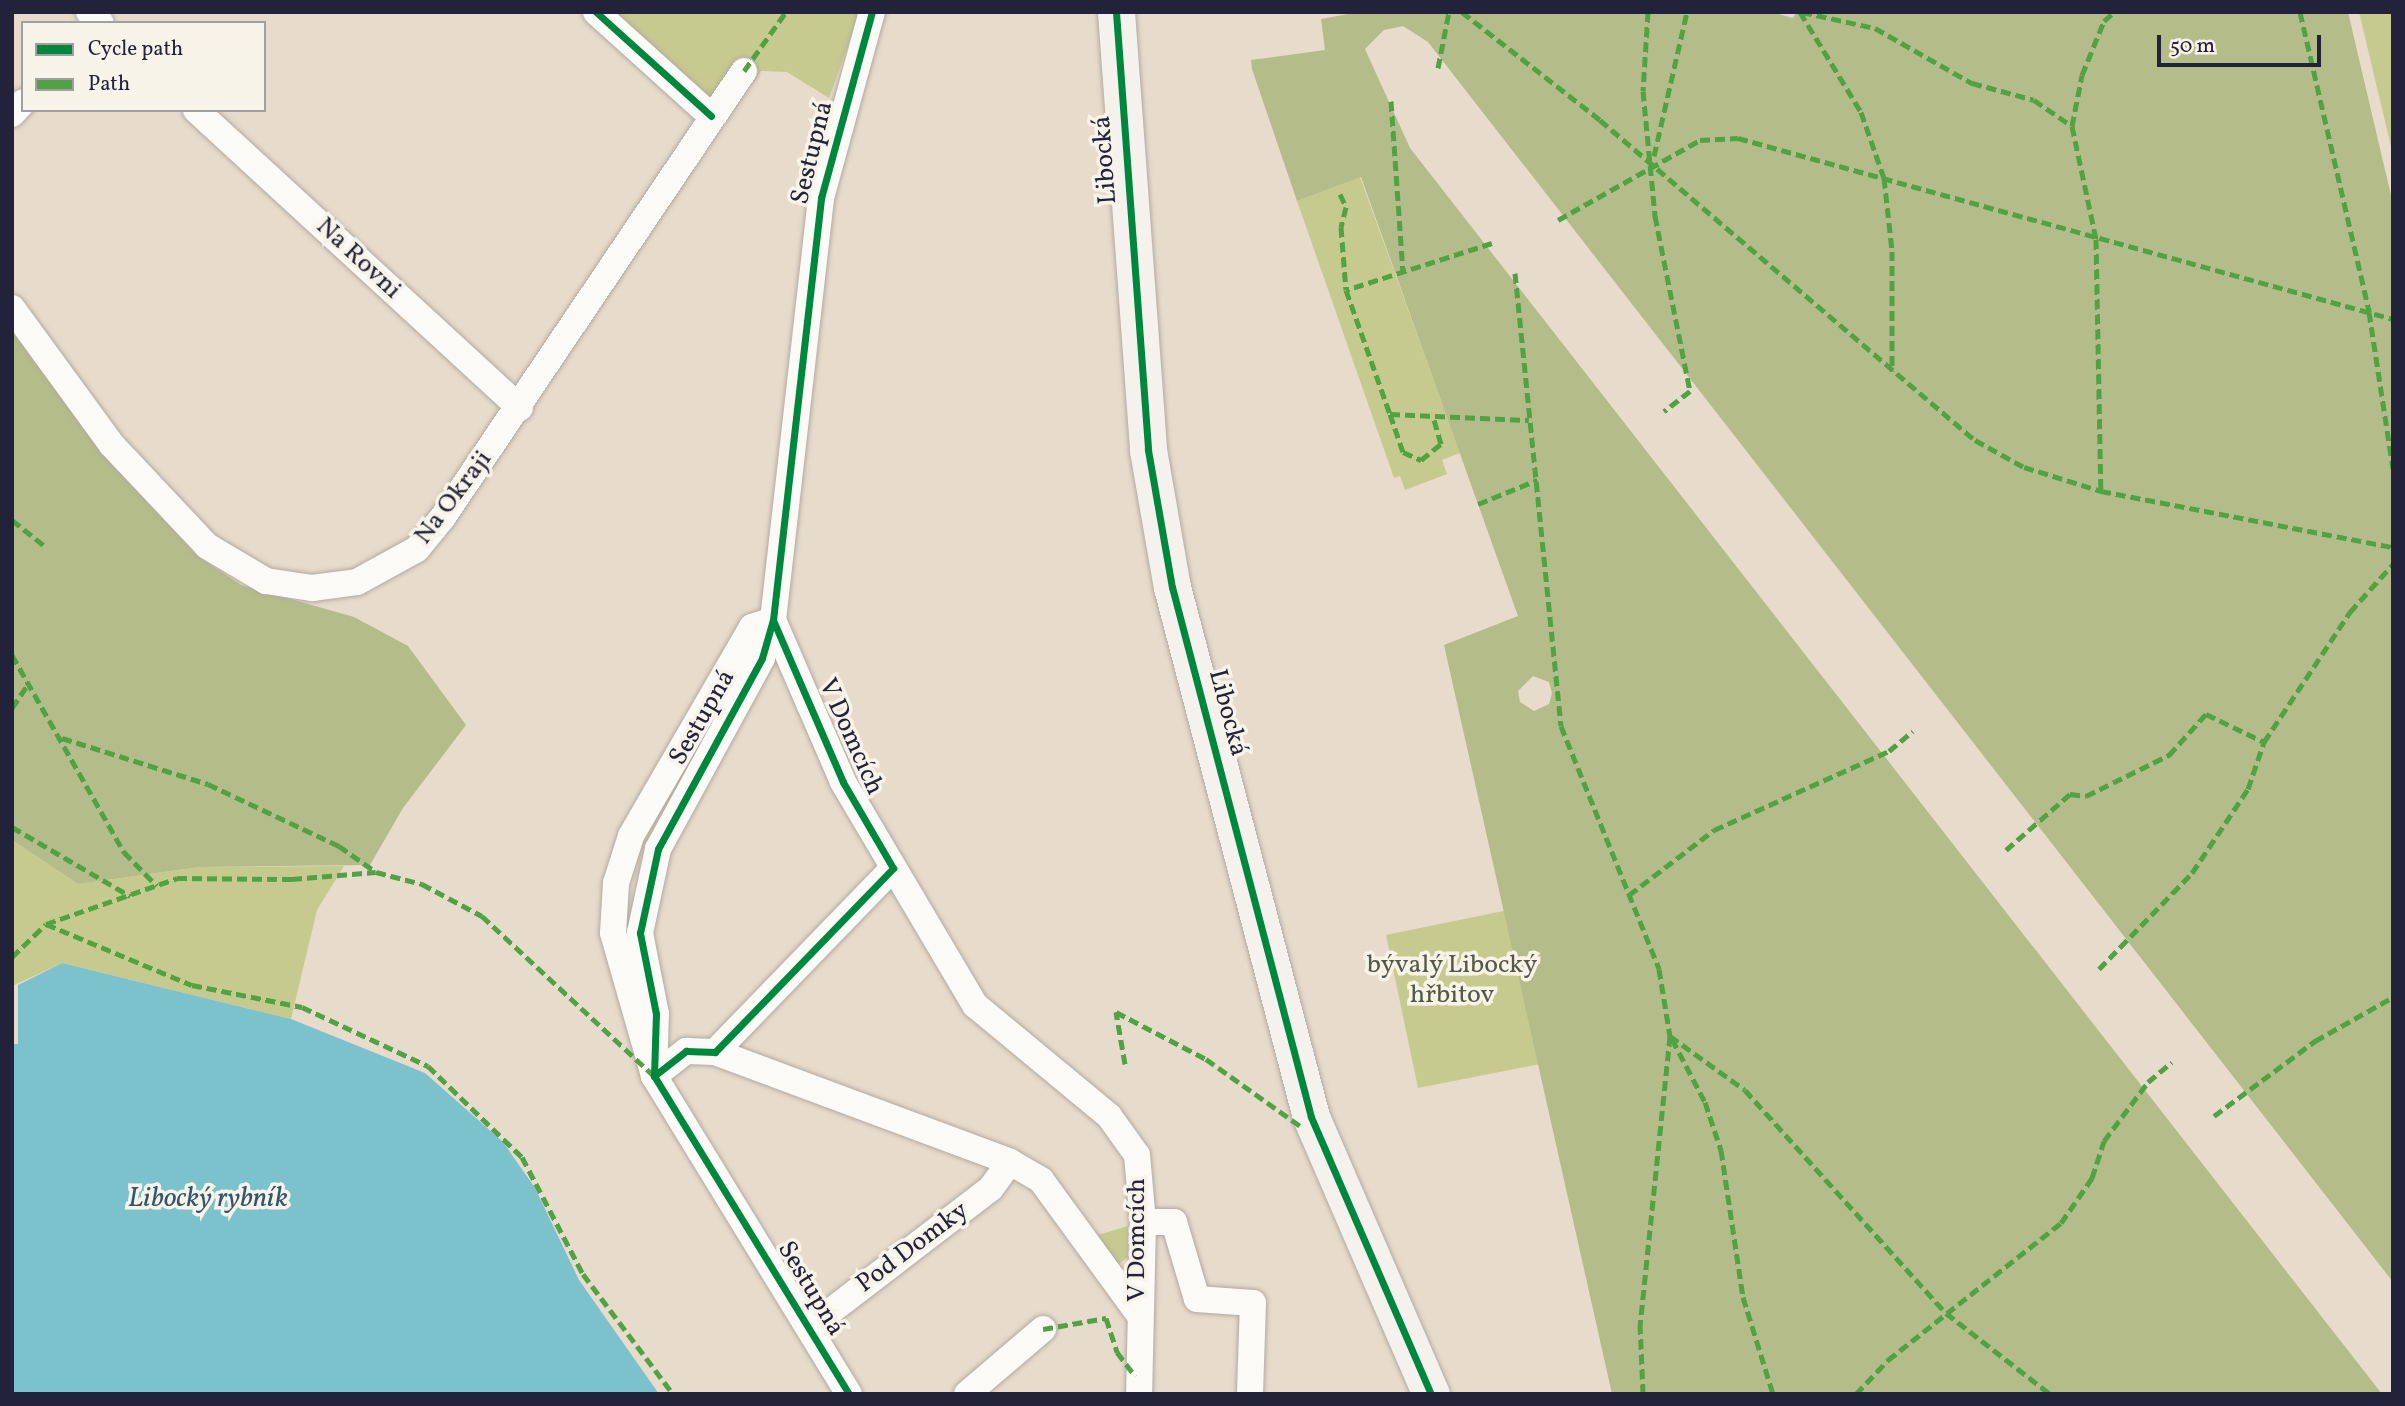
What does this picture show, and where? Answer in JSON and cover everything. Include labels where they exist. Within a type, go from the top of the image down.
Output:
[{"type":"street","points":[[596,12],[711,116]]},
{"type":"street","name":"Sestupná","points":[[849,1394],[654,1076],[656,1014],[640,933],[658,849],[762,658],[773,620],[821,198],[872,12]]},
{"type":"street","name":"Libocká","points":[[1116,12],[1149,450],[1171,587],[1311,1116],[1431,1394]]},
{"type":"street","name":"Na Okraji","points":[[12,307],[111,444],[183,525],[245,572],[286,586],[357,583],[417,549],[520,408],[711,116],[744,71]]},
{"type":"street","name":"Na Rovni","points":[[198,112],[520,408]]},
{"type":"street","name":"V Domcích","points":[[773,620],[843,782],[975,1005],[1126,1136],[1136,1155],[1143,1222],[1138,1313],[1139,1394]]},
{"type":"street","points":[[715,1052],[893,868]]},
{"type":"street","points":[[654,1076],[686,1051],[715,1052],[1010,1162],[1041,1180],[1138,1313]]},
{"type":"street","name":"Pod Domky","points":[[810,1327],[991,1188],[1010,1162]]},
{"type":"street","points":[[1143,1222],[1174,1222],[1197,1299],[1253,1303],[1250,1394]]},
{"type":"street","points":[[967,1394],[1043,1329]]},
{"type":"green space","points":[[609,12],[860,12],[829,98],[787,72],[761,71],[754,82],[744,71],[709,97]]},
{"type":"green space","points":[[1359,12],[1770,12],[1793,18],[1796,12],[2348,12],[2393,204],[2393,1282],[1428,42],[1403,26],[1384,30],[1365,49],[1410,148],[2382,1394],[1612,1394],[1444,645],[1518,616],[1361,177],[1297,201],[1252,69],[1251,60],[1325,50],[1321,19]],"holes":[[[1533,676],[1549,682],[1552,693],[1549,704],[1534,711],[1520,702],[1518,691]]]},
{"type":"green space","points":[[2359,12],[2393,12],[2393,155]]},
{"type":"green space","points":[[1360,177],[1460,453],[1442,460],[1447,474],[1405,490],[1400,476],[1394,478],[1297,201]]},
{"type":"green space","points":[[12,328],[101,452],[199,557],[241,585],[354,617],[408,646],[466,725],[403,808],[370,865],[200,867],[78,884],[12,840]]},
{"type":"green space","points":[[12,840],[78,884],[200,867],[344,866],[317,910],[291,1019],[62,963],[12,986]]},
{"type":"green space","name":"bývalý Libocký hřbitov","points":[[1508,910],[1540,1064],[1418,1088],[1386,935]]},
{"type":"green space","points":[[1128,1226],[1128,1257],[1117,1265],[1095,1236]]},
{"type":"water","name":"Libocký rybník","points":[[62,963],[291,1019],[425,1073],[503,1142],[535,1188],[579,1280],[659,1394],[12,1394],[12,1044],[18,1044],[18,985]]},
{"type":"marked path","points":[[744,71],[786,12]]},
{"type":"marked path","points":[[1438,68],[1449,12]]},
{"type":"marked path","points":[[1462,12],[1600,120],[1975,440],[2024,467],[2101,491],[2393,547]]},
{"type":"marked path","points":[[1648,12],[1643,91],[1655,216],[1690,391],[1664,411]]},
{"type":"marked path","points":[[1654,156],[1687,12]]},
{"type":"marked path","points":[[1800,12],[1861,112],[1884,178],[1892,251],[1892,371]]},
{"type":"marked path","points":[[1802,12],[1875,28],[1972,83],[2034,100],[2072,126],[2096,239],[2101,491]]},
{"type":"marked path","points":[[2072,126],[2082,75],[2104,21],[2114,12]]},
{"type":"marked path","points":[[2300,12],[2369,312],[2393,468]]},
{"type":"marked path","points":[[1391,101],[1403,271]]},
{"type":"marked path","points":[[1558,220],[1700,140],[1738,138],[2393,319]]},
{"type":"marked path","points":[[1340,194],[1346,207],[1341,227],[1346,290]]},
{"type":"marked path","points":[[1492,243],[1346,290],[1390,414],[1529,420]]},
{"type":"marked path","points":[[1515,273],[1561,726],[1659,969],[1670,1036],[1640,1324],[1643,1394]]},
{"type":"marked path","points":[[1390,414],[1403,452],[1421,460],[1441,444],[1433,416]]},
{"type":"marked path","points":[[1478,504],[1537,480]]},
{"type":"marked path","points":[[12,520],[46,547]]},
{"type":"marked path","points":[[2099,969],[2192,873],[2248,789],[2264,742],[2350,612],[2393,564]]},
{"type":"marked path","points":[[12,655],[124,852],[157,886]]},
{"type":"marked path","points":[[12,708],[27,686]]},
{"type":"marked path","points":[[2006,850],[2070,794],[2086,796],[2169,755],[2206,714],[2264,742]]},
{"type":"marked path","points":[[1629,895],[1714,830],[1889,751],[1913,731]]},
{"type":"marked path","points":[[62,738],[208,784],[339,846],[376,872]]},
{"type":"marked path","points":[[12,827],[130,896]]},
{"type":"marked path","points":[[12,957],[46,924],[177,878],[292,879],[376,872],[422,884],[482,916],[654,1076]]},
{"type":"marked path","points":[[46,924],[192,985],[302,1007],[428,1066],[522,1157],[583,1274],[673,1394]]},
{"type":"marked path","points":[[2214,1116],[2315,1041],[2393,997]]},
{"type":"marked path","points":[[1125,1064],[1116,1012],[1206,1059],[1303,1128]]},
{"type":"marked path","points":[[1670,1036],[1745,1090],[1946,1313],[2050,1394]]},
{"type":"marked path","points":[[1672,1039],[1705,1102],[1721,1150],[1743,1297],[1773,1394]]},
{"type":"marked path","points":[[1856,1394],[1888,1360],[2061,1223],[2092,1178],[2104,1141],[2148,1082],[2172,1062]]},
{"type":"marked path","points":[[1043,1329],[1106,1318],[1117,1352],[1135,1376]]},
{"type":"cycle path","points":[[596,12],[711,116]]},
{"type":"cycle path","points":[[849,1394],[654,1076],[656,1014],[640,933],[658,849],[762,658],[773,620],[821,198],[872,12]]},
{"type":"cycle path","points":[[1116,12],[1148,450],[1172,587],[1311,1117],[1431,1394]]},
{"type":"cycle path","points":[[654,1076],[686,1051],[715,1052],[893,868],[843,782],[773,620]]}]
